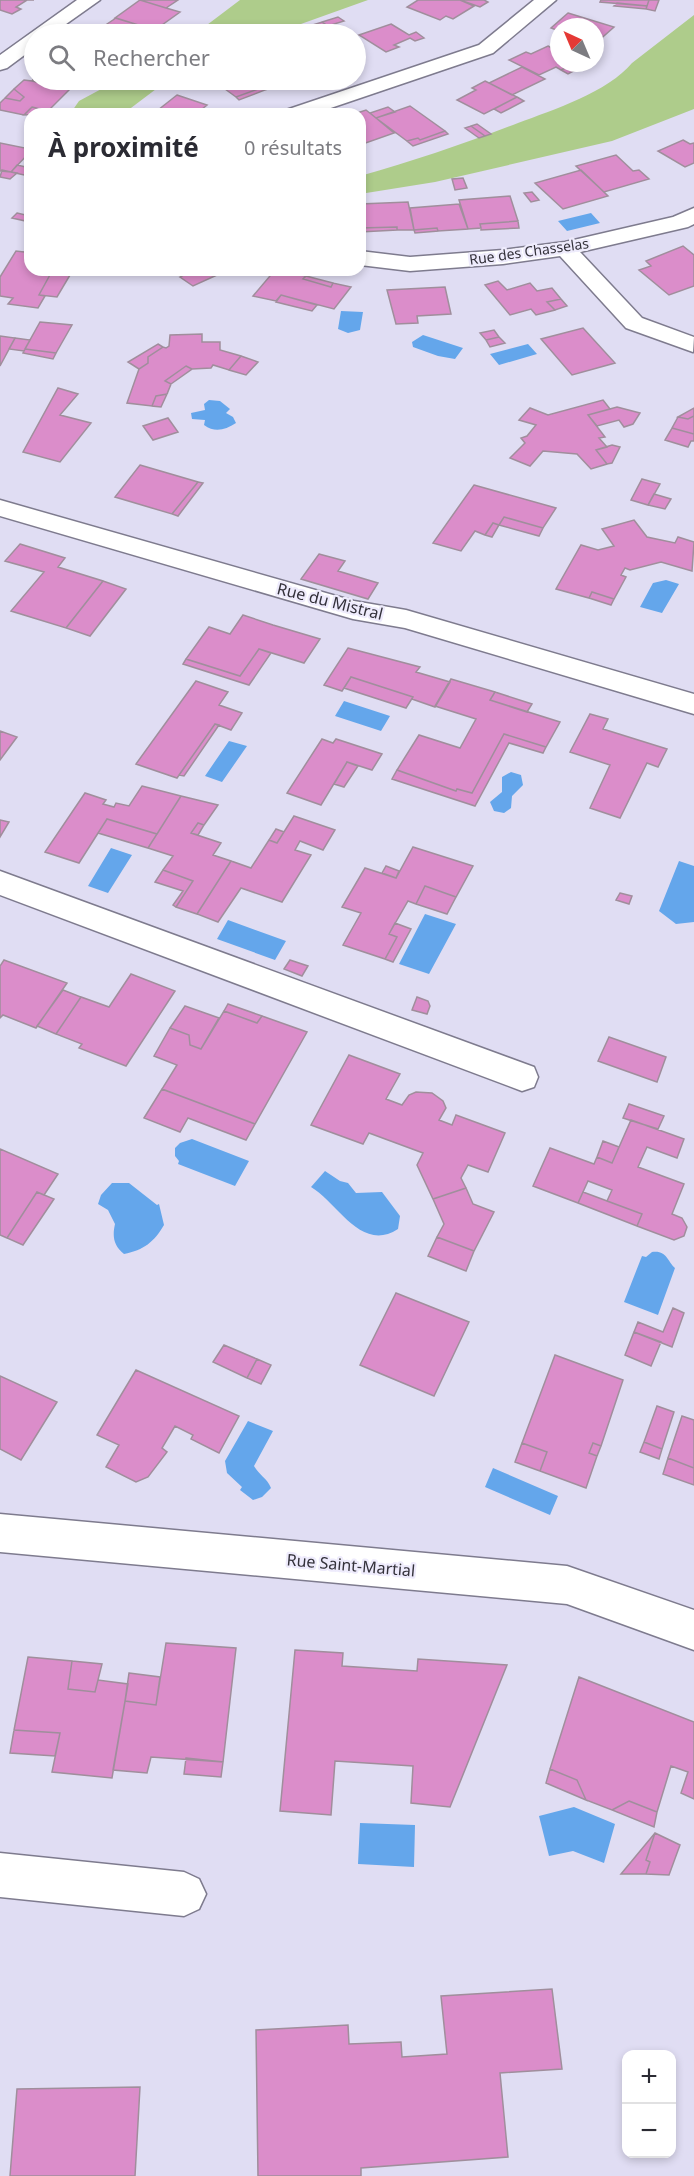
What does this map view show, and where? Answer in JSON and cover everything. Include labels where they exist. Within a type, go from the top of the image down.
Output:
[{"type":"street","points":[[55,24],[90,0]]},
{"type":"street","points":[[366,89],[486,49],[546,0]]},
{"type":"street","points":[[0,64],[24,46]]},
{"type":"street","points":[[311,108],[364,90]]},
{"type":"street","name":"Rue des Chasselas","points":[[366,259],[410,264],[503,257],[565,249],[680,222],[694,216]]},
{"type":"street","points":[[565,249],[634,323],[693,345]]},
{"type":"street","name":"Rue du Mistral","points":[[0,508],[353,610],[406,619],[694,704]]},
{"type":"street","points":[[0,883],[522,1077]]},
{"type":"street","name":"Rue Saint-Martial","points":[[0,1533],[567,1585],[694,1630]]},
{"type":"street","points":[[0,1875],[184,1893]]},
{"type":"green space","points":[[240,0],[368,0],[301,24],[208,24]]},
{"type":"green space","points":[[694,15],[694,109],[612,141],[435,182],[366,193],[366,174],[479,138],[563,106],[609,83]]},
{"type":"green space","points":[[99,90],[155,90],[131,108],[74,108],[79,101]]},
{"type":"water","points":[[591,213],[600,223],[567,231],[558,221]]},
{"type":"water","points":[[341,311],[363,312],[360,330],[348,333],[338,329]]},
{"type":"water","points":[[423,335],[463,348],[455,359],[413,347],[412,342]]},
{"type":"water","points":[[528,344],[537,354],[499,365],[490,354]]},
{"type":"water","points":[[209,400],[220,401],[230,409],[226,413],[233,417],[236,423],[216,430],[204,425],[205,420],[192,419],[191,413],[205,410],[204,404]]},
{"type":"water","points":[[666,580],[679,584],[662,613],[640,607],[653,583]]},
{"type":"water","points":[[344,701],[390,716],[381,731],[335,716]]},
{"type":"water","points":[[229,741],[247,746],[222,782],[205,776]]},
{"type":"water","points":[[511,772],[521,775],[523,785],[512,796],[511,808],[504,813],[494,811],[490,802],[502,792],[502,777]]},
{"type":"water","points":[[111,848],[132,855],[108,893],[88,886]]},
{"type":"water","points":[[679,861],[694,866],[694,922],[676,924],[659,911]]},
{"type":"water","points":[[425,914],[456,924],[429,974],[399,964]]},
{"type":"water","points":[[228,920],[286,941],[275,960],[217,939]]},
{"type":"water","points":[[192,1139],[249,1161],[235,1186],[178,1164],[175,1148],[180,1143]]},
{"type":"water","points":[[325,1171],[340,1181],[348,1183],[356,1193],[382,1192],[400,1216],[398,1229],[385,1235],[373,1235],[351,1223],[311,1187]]},
{"type":"water","points":[[112,1183],[129,1183],[157,1205],[159,1204],[164,1225],[148,1244],[124,1254],[115,1241],[115,1224],[108,1210],[98,1204],[101,1195]]},
{"type":"water","points":[[652,1252],[664,1254],[675,1268],[658,1315],[624,1302],[642,1256],[646,1257]]},
{"type":"water","points":[[248,1421],[273,1431],[254,1466],[271,1488],[262,1497],[253,1500],[240,1490],[242,1487],[227,1473],[225,1461]]},
{"type":"water","points":[[493,1468],[558,1496],[550,1515],[485,1487]]},
{"type":"water","points":[[574,1807],[615,1824],[604,1863],[573,1851],[549,1856],[539,1816]]},
{"type":"water","points":[[360,1823],[415,1825],[414,1867],[358,1864]]},
{"type":"building","points":[[0,0],[27,0],[16,7],[21,9],[12,14],[0,10]]},
{"type":"building","points":[[140,0],[178,0],[166,8]]},
{"type":"building","points":[[140,0],[180,12],[163,24],[135,24],[115,18]]},
{"type":"building","points":[[418,0],[460,0],[474,6],[453,19],[446,16],[440,20],[407,7]]},
{"type":"building","points":[[460,0],[484,0],[488,2],[480,7]]},
{"type":"building","points":[[601,0],[649,0],[647,6],[600,2]]},
{"type":"building","points":[[649,0],[659,0],[655,11],[646,9]]},
{"type":"building","points":[[617,3],[647,6],[646,9],[614,6]]},
{"type":"building","points":[[568,13],[584,18],[562,18]]},
{"type":"building","points":[[338,17],[344,21],[334,24],[322,22]]},
{"type":"building","points":[[116,18],[135,24],[107,24]]},
{"type":"building","points":[[391,24],[409,35],[416,32],[424,38],[415,41],[410,38],[394,45],[399,47],[386,52],[366,39],[366,33]]},
{"type":"building","points":[[604,24],[614,27],[604,36]]},
{"type":"building","points":[[550,47],[550,70],[539,75],[509,60],[526,52],[531,54]]},
{"type":"building","points":[[522,67],[545,79],[512,95],[489,83]]},
{"type":"building","points":[[24,80],[24,90],[69,90],[51,108],[24,108],[24,115],[0,110],[0,103],[5,98],[20,101],[24,97],[14,89]]},
{"type":"building","points":[[485,81],[517,97],[484,114],[457,100],[476,90],[472,88]]},
{"type":"building","points":[[14,89],[24,97],[20,101],[5,98]]},
{"type":"building","points":[[226,90],[255,90],[236,97]]},
{"type":"building","points":[[255,90],[265,90],[239,100],[236,97]]},
{"type":"building","points":[[177,95],[207,105],[203,108],[161,108]]},
{"type":"building","points":[[517,97],[524,101],[501,113],[494,109]]},
{"type":"building","points":[[410,106],[445,131],[420,140],[418,138],[407,141],[376,118]]},
{"type":"building","points":[[388,107],[395,112],[376,118],[370,113]]},
{"type":"building","points":[[366,110],[394,133],[366,143]]},
{"type":"building","points":[[477,124],[491,134],[485,136],[471,126]]},
{"type":"building","points":[[471,126],[485,136],[479,138],[465,128]]},
{"type":"building","points":[[445,131],[448,134],[413,146],[407,141],[418,138],[420,140]]},
{"type":"building","points":[[683,140],[690,144],[694,143],[694,163],[685,167],[658,151]]},
{"type":"building","points":[[0,143],[24,148],[24,158],[11,172],[0,171]]},
{"type":"building","points":[[616,155],[633,171],[639,170],[649,179],[604,192],[576,166]]},
{"type":"building","points":[[17,165],[24,167],[24,175],[11,172]]},
{"type":"building","points":[[2,170],[17,173],[10,179],[0,177]]},
{"type":"building","points":[[581,170],[608,196],[563,209],[535,183]]},
{"type":"building","points":[[463,178],[467,188],[455,190],[452,179]]},
{"type":"building","points":[[532,192],[539,200],[531,202],[524,193]]},
{"type":"building","points":[[510,196],[518,221],[480,224],[481,228],[468,229],[459,200]]},
{"type":"building","points":[[408,202],[414,230],[397,230],[397,227],[366,228],[366,204]]},
{"type":"building","points":[[459,204],[468,229],[414,230],[410,208]]},
{"type":"building","points":[[17,213],[24,215],[24,221],[12,218]]},
{"type":"building","points":[[518,221],[519,228],[481,230],[480,224]]},
{"type":"building","points":[[397,227],[397,230],[366,232],[366,228]]},
{"type":"building","points":[[437,228],[438,231],[415,233],[414,230]]},
{"type":"building","points":[[683,246],[694,255],[694,286],[669,295],[639,270],[651,266],[646,261]]},
{"type":"building","points":[[16,251],[24,252],[24,276],[49,276],[39,295],[45,296],[38,308],[8,304],[13,298],[0,296],[0,277]]},
{"type":"building","points":[[49,276],[69,276],[57,297],[39,295]]},
{"type":"building","points":[[182,276],[215,276],[193,286],[180,277]]},
{"type":"building","points":[[270,276],[306,276],[303,279],[331,287],[333,283],[351,287],[334,309],[281,295],[276,301],[253,296]]},
{"type":"building","points":[[306,276],[333,283],[331,287],[303,279]]},
{"type":"building","points":[[498,281],[507,290],[530,283],[537,291],[552,288],[561,299],[547,302],[555,310],[536,315],[531,309],[510,315],[485,285]]},
{"type":"building","points":[[445,287],[451,314],[417,316],[418,323],[396,324],[387,290]]},
{"type":"building","points":[[281,295],[317,305],[312,311],[276,302]]},
{"type":"building","points":[[561,299],[567,306],[555,310],[547,302]]},
{"type":"building","points":[[40,322],[72,325],[56,353],[25,349]]},
{"type":"building","points":[[583,328],[615,363],[572,375],[541,339]]},
{"type":"building","points":[[494,330],[499,337],[486,340],[480,333]]},
{"type":"building","points":[[202,334],[202,342],[220,342],[220,350],[241,356],[229,370],[213,365],[211,368],[192,369],[186,366],[165,381],[171,384],[167,394],[156,396],[152,406],[127,403],[139,369],[148,363],[148,357],[163,347],[169,346],[170,335]]},
{"type":"building","points":[[0,336],[15,338],[0,366]]},
{"type":"building","points":[[499,337],[505,343],[490,347],[486,340]]},
{"type":"building","points":[[15,338],[30,340],[24,351],[9,349]]},
{"type":"building","points":[[158,344],[163,347],[148,357],[148,363],[139,369],[128,362]]},
{"type":"building","points":[[25,349],[56,353],[53,359],[23,353]]},
{"type":"building","points":[[241,356],[258,362],[246,375],[229,370]]},
{"type":"building","points":[[186,366],[192,369],[171,384],[165,381]]},
{"type":"building","points":[[58,388],[78,394],[60,415],[91,423],[60,462],[23,452]]},
{"type":"building","points":[[167,394],[161,407],[152,406],[156,396]]},
{"type":"building","points":[[603,400],[610,409],[588,415],[605,437],[599,438],[607,447],[596,450],[607,464],[591,469],[577,454],[543,451],[530,466],[510,458],[525,443],[521,438],[527,436],[536,425],[519,420],[530,408],[548,415]]},
{"type":"building","points":[[617,407],[640,413],[633,424],[624,427],[619,420],[597,426],[588,415]]},
{"type":"building","points":[[694,408],[694,416],[688,419],[678,417]]},
{"type":"building","points":[[694,416],[694,434],[672,428],[678,417],[688,419]]},
{"type":"building","points":[[168,418],[178,432],[153,440],[143,426]]},
{"type":"building","points":[[672,428],[694,434],[694,441],[691,441],[688,447],[665,440]]},
{"type":"building","points":[[612,445],[620,447],[612,463],[607,464],[596,450]]},
{"type":"building","points":[[140,465],[198,482],[172,514],[115,497]]},
{"type":"building","points":[[642,479],[660,484],[648,505],[631,500]]},
{"type":"building","points":[[198,482],[203,483],[178,516],[172,514]]},
{"type":"building","points":[[474,485],[556,508],[543,528],[504,517],[499,525],[493,523],[485,535],[475,531],[461,551],[433,543]]},
{"type":"building","points":[[654,494],[671,499],[665,509],[648,505]]},
{"type":"building","points":[[504,517],[543,528],[539,536],[499,525]]},
{"type":"building","points":[[634,520],[647,537],[675,543],[678,537],[694,542],[692,571],[661,562],[630,570],[625,568],[621,575],[626,577],[614,599],[592,592],[589,598],[556,589],[581,545],[598,550],[614,546],[602,529]]},
{"type":"building","points":[[493,523],[499,525],[492,537],[485,535]]},
{"type":"building","points":[[20,544],[65,558],[58,567],[103,581],[66,628],[11,611],[44,572],[5,561]]},
{"type":"building","points":[[319,554],[345,561],[338,571],[378,583],[368,599],[301,579]]},
{"type":"building","points":[[103,581],[126,589],[90,636],[66,628]]},
{"type":"building","points":[[592,592],[614,599],[611,605],[589,598]]},
{"type":"building","points":[[243,615],[320,639],[304,663],[259,649],[240,676],[186,659],[209,627],[230,634]]},
{"type":"building","points":[[348,648],[420,667],[416,672],[450,682],[435,707],[412,699],[413,697],[351,677],[342,691],[324,685]]},
{"type":"building","points":[[259,649],[271,653],[249,685],[183,664],[186,659],[240,676]]},
{"type":"building","points":[[351,677],[413,697],[406,708],[344,688]]},
{"type":"building","points":[[451,679],[495,692],[490,700],[560,722],[546,747],[504,734],[472,793],[457,789],[456,791],[397,770],[419,735],[460,748],[476,719],[435,706]]},
{"type":"building","points":[[196,681],[228,692],[219,705],[242,713],[231,730],[215,724],[177,778],[136,764]]},
{"type":"building","points":[[495,692],[532,704],[527,712],[490,700]]},
{"type":"building","points":[[590,714],[608,719],[603,729],[667,749],[658,767],[647,763],[620,818],[590,808],[610,765],[570,752]]},
{"type":"building","points":[[215,724],[219,725],[184,776],[179,775]]},
{"type":"building","points":[[0,731],[17,737],[0,760]]},
{"type":"building","points":[[504,734],[546,747],[543,753],[509,743],[475,806],[392,779],[397,770],[456,791],[457,789],[472,793]]},
{"type":"building","points":[[322,739],[333,743],[336,739],[382,754],[372,770],[347,762],[321,805],[287,793]]},
{"type":"building","points":[[347,762],[358,766],[344,787],[334,784]]},
{"type":"building","points":[[142,786],[181,796],[157,834],[107,819],[79,863],[45,852],[85,793],[106,800],[103,804],[114,807],[116,803],[129,806]]},
{"type":"building","points":[[181,796],[218,805],[204,825],[198,823],[191,833],[221,843],[213,855],[231,861],[197,914],[176,907],[193,881],[163,870],[173,856],[148,848]]},
{"type":"building","points":[[294,816],[335,830],[323,850],[300,841],[295,850],[311,855],[282,902],[241,888],[218,922],[197,914],[231,861],[251,868],[269,840],[277,843]]},
{"type":"building","points":[[107,819],[157,834],[148,848],[98,833]]},
{"type":"building","points":[[0,820],[9,822],[0,837]]},
{"type":"building","points":[[198,823],[204,825],[198,835],[191,833]]},
{"type":"building","points":[[276,829],[284,832],[277,843],[269,840]]},
{"type":"building","points":[[413,847],[473,866],[456,897],[425,886],[416,904],[408,901],[389,934],[397,937],[385,959],[343,945],[361,913],[342,907],[365,868],[396,878]]},
{"type":"building","points":[[386,866],[399,871],[396,878],[382,873]]},
{"type":"building","points":[[163,870],[193,881],[176,907],[173,905],[183,891],[155,882]]},
{"type":"building","points":[[425,886],[456,897],[447,914],[416,904]]},
{"type":"building","points":[[620,893],[632,896],[629,904],[616,900]]},
{"type":"building","points":[[395,923],[411,929],[393,962],[385,959],[397,937],[389,934]]},
{"type":"building","points":[[4,960],[67,983],[36,1028],[3,1015],[0,1018],[0,966]]},
{"type":"building","points":[[290,960],[308,966],[302,976],[284,969]]},
{"type":"building","points":[[131,974],[175,991],[126,1066],[79,1048],[82,1044],[56,1034],[81,997],[109,1007]]},
{"type":"building","points":[[63,990],[81,997],[56,1034],[37,1026]]},
{"type":"building","points":[[417,997],[428,1001],[430,1006],[427,1014],[412,1010]]},
{"type":"building","points":[[228,1004],[262,1016],[257,1023],[224,1011]]},
{"type":"building","points":[[185,1006],[219,1018],[201,1049],[190,1045],[189,1035],[170,1028]]},
{"type":"building","points":[[224,1011],[257,1023],[262,1016],[307,1032],[255,1124],[162,1089],[177,1065],[154,1056],[170,1028],[189,1035],[190,1045],[201,1049]]},
{"type":"building","points":[[609,1037],[666,1057],[657,1082],[598,1061]]},
{"type":"building","points":[[349,1055],[400,1074],[386,1099],[402,1105],[409,1095],[416,1092],[432,1093],[443,1101],[446,1108],[439,1120],[452,1125],[456,1115],[505,1133],[488,1172],[468,1165],[461,1178],[466,1188],[433,1199],[417,1165],[423,1153],[369,1133],[363,1144],[311,1125]]},
{"type":"building","points":[[162,1089],[255,1124],[246,1140],[188,1118],[180,1132],[144,1118]]},
{"type":"building","points":[[629,1104],[664,1116],[658,1129],[623,1118]]},
{"type":"building","points":[[631,1120],[684,1139],[677,1158],[647,1147],[638,1167],[684,1184],[672,1214],[682,1218],[687,1227],[684,1236],[674,1240],[637,1226],[642,1214],[607,1201],[612,1190],[588,1181],[578,1203],[533,1186],[550,1148],[594,1164],[597,1157],[612,1163]]},
{"type":"building","points":[[603,1141],[619,1147],[612,1163],[597,1157]]},
{"type":"building","points":[[0,1149],[58,1174],[44,1195],[37,1192],[7,1238],[0,1235]]},
{"type":"building","points":[[466,1188],[473,1204],[494,1212],[474,1251],[437,1237],[444,1224],[433,1199]]},
{"type":"building","points":[[37,1192],[54,1199],[23,1245],[7,1238]]},
{"type":"building","points":[[583,1192],[642,1214],[637,1226],[578,1203]]},
{"type":"building","points":[[437,1237],[474,1251],[466,1271],[428,1256]]},
{"type":"building","points":[[396,1293],[469,1322],[434,1396],[360,1365]]},
{"type":"building","points":[[673,1308],[684,1313],[672,1347],[634,1332],[638,1322],[663,1332]]},
{"type":"building","points":[[634,1332],[661,1342],[651,1366],[625,1355]]},
{"type":"building","points":[[224,1345],[257,1359],[247,1378],[213,1362]]},
{"type":"building","points":[[555,1355],[623,1380],[601,1446],[593,1443],[589,1453],[597,1456],[586,1488],[540,1471],[547,1452],[522,1443]]},
{"type":"building","points":[[257,1359],[271,1365],[261,1384],[247,1378]]},
{"type":"building","points":[[136,1370],[239,1416],[219,1453],[191,1439],[193,1435],[175,1426],[162,1448],[167,1452],[148,1477],[136,1482],[106,1467],[119,1445],[97,1435]]},
{"type":"building","points":[[0,1376],[57,1402],[21,1460],[0,1449]]},
{"type":"building","points":[[657,1406],[674,1412],[662,1449],[644,1442]]},
{"type":"building","points":[[682,1416],[694,1420],[694,1468],[668,1458]]},
{"type":"building","points":[[644,1442],[662,1449],[659,1459],[640,1452]]},
{"type":"building","points":[[522,1443],[547,1452],[540,1471],[515,1462]]},
{"type":"building","points":[[593,1443],[601,1446],[597,1456],[589,1453]]},
{"type":"building","points":[[668,1458],[694,1468],[694,1485],[663,1474]]},
{"type":"building","points":[[166,1643],[236,1648],[223,1762],[151,1757],[147,1773],[113,1770],[125,1701],[156,1705]]},
{"type":"building","points":[[295,1650],[343,1653],[342,1666],[417,1671],[418,1659],[507,1665],[450,1807],[411,1803],[413,1766],[335,1761],[331,1815],[280,1811]]},
{"type":"building","points":[[28,1657],[72,1661],[68,1689],[95,1692],[98,1680],[128,1684],[112,1778],[52,1772],[60,1733],[14,1730]]},
{"type":"building","points":[[72,1661],[102,1664],[95,1692],[68,1689]]},
{"type":"building","points":[[129,1673],[160,1677],[156,1705],[125,1701]]},
{"type":"building","points":[[579,1677],[694,1722],[694,1799],[681,1793],[688,1772],[671,1766],[657,1812],[629,1801],[612,1810],[586,1800],[577,1780],[550,1769]]},
{"type":"building","points":[[14,1730],[60,1733],[55,1756],[10,1753]]},
{"type":"building","points":[[186,1758],[223,1762],[221,1777],[184,1774]]},
{"type":"building","points":[[550,1769],[577,1780],[586,1800],[546,1783]]},
{"type":"building","points":[[629,1801],[657,1812],[654,1827],[612,1810]]},
{"type":"building","points":[[655,1833],[680,1845],[669,1875],[646,1874],[650,1862],[646,1860]]},
{"type":"building","points":[[655,1833],[646,1860],[650,1862],[646,1874],[621,1874]]},
{"type":"building","points":[[552,1989],[562,2069],[500,2073],[508,2157],[361,2168],[361,2176],[258,2176],[256,2030],[348,2025],[349,2044],[401,2042],[402,2057],[447,2054],[441,1996]]},
{"type":"building","points":[[140,2087],[135,2176],[10,2176],[17,2089]]}]
